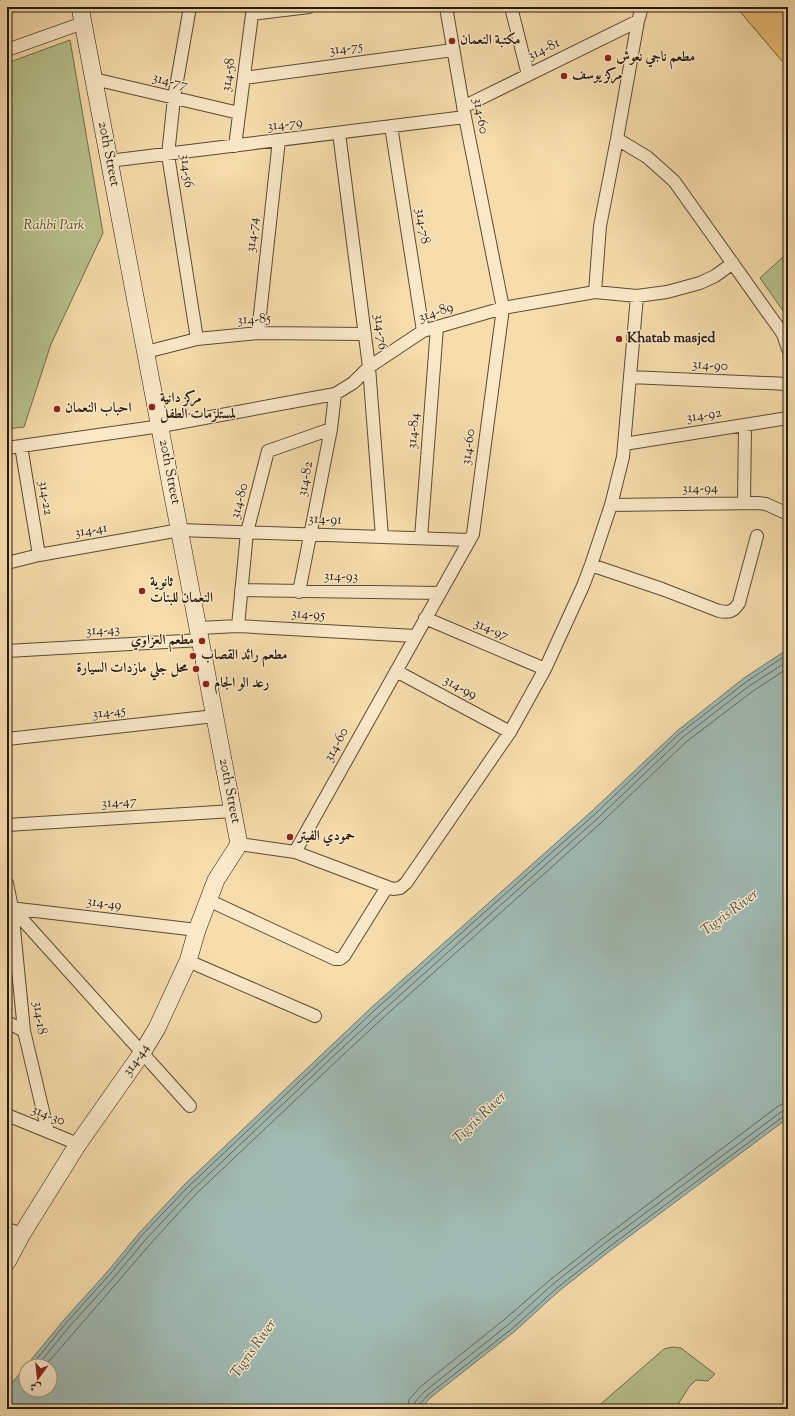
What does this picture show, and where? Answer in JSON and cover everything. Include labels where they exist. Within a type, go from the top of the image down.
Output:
[{"type":"main road","points":[[749,7],[788,53]]},
{"type":"main road","points":[[772,7],[788,28]]},
{"type":"street","name":"314-56","points":[[190,7],[174,98],[168,155],[197,339]]},
{"type":"street","points":[[253,11],[309,7]]},
{"type":"street","name":"314-60","points":[[295,852],[473,534],[503,308],[464,112],[446,7]]},
{"type":"street","points":[[511,7],[528,75]]},
{"type":"street","points":[[595,292],[600,226],[638,20],[642,7]]},
{"type":"street","name":"314-58","points":[[235,146],[253,11]]},
{"type":"street","points":[[7,50],[81,15]]},
{"type":"street","name":"20th Street","points":[[81,15],[161,426],[239,844]]},
{"type":"street","name":"314-81","points":[[464,112],[528,75],[638,20]]},
{"type":"street","name":"314-75","points":[[244,78],[453,50]]},
{"type":"street","name":"314-77","points":[[94,79],[239,113]]},
{"type":"street","name":"314-79","points":[[110,162],[391,126],[464,112]]},
{"type":"street","name":"314-78","points":[[391,126],[422,331]]},
{"type":"street","name":"314-76","points":[[339,133],[369,367],[382,537]]},
{"type":"street","points":[[617,139],[647,157],[674,181],[783,334],[788,349]]},
{"type":"street","name":"314-74","points":[[258,333],[279,140]]},
{"type":"street","name":"314-89","points":[[7,448],[161,426],[335,394],[354,383],[369,367],[422,331],[503,308],[595,292],[636,296],[667,292],[715,276],[733,263]]},
{"type":"street","points":[[239,844],[295,852],[393,889],[400,888],[406,883],[510,732],[544,669],[592,565],[611,505],[623,457],[636,296]]},
{"type":"street","name":"314-84","points":[[421,538],[437,327]]},
{"type":"street","name":"314-85","points":[[146,352],[197,339],[258,333],[365,334]]},
{"type":"street","name":"314-90","points":[[630,377],[788,384]]},
{"type":"street","name":"314-82","points":[[298,592],[311,534],[331,429],[335,394]]},
{"type":"street","name":"314-92","points":[[624,444],[788,418]]},
{"type":"street","points":[[744,503],[745,425]]},
{"type":"street","name":"314-80","points":[[238,626],[247,532],[268,451],[331,429]]},
{"type":"street","name":"314-22","points":[[21,446],[39,555]]},
{"type":"street","name":"314-94","points":[[611,505],[766,504],[788,514]]},
{"type":"street","name":"314-91","points":[[180,530],[469,540]]},
{"type":"street","name":"314-41","points":[[7,563],[39,555],[180,530]]},
{"type":"street","points":[[592,565],[662,589],[719,611],[729,612],[734,610],[739,603],[757,536]]},
{"type":"street","name":"314-93","points":[[241,590],[440,593]]},
{"type":"street","name":"314-97","points":[[425,618],[544,669]]},
{"type":"street","name":"314-95","points":[[200,634],[238,626],[415,636]]},
{"type":"street","name":"314-43","points":[[7,651],[200,634]]},
{"type":"street","name":"314-99","points":[[396,671],[510,732]]},
{"type":"street","name":"314-45","points":[[7,739],[215,716]]},
{"type":"street","name":"314-47","points":[[7,825],[233,810]]},
{"type":"street","name":"314-44","points":[[7,1262],[14,1231],[78,1144],[142,1053],[157,1028],[188,961],[216,880],[239,844]]},
{"type":"street","name":"314-18","points":[[7,883],[24,1031],[48,1132]]},
{"type":"street","points":[[208,900],[335,959],[340,959],[344,956],[387,887]]},
{"type":"street","points":[[10,908],[190,1106]]},
{"type":"street","name":"314-49","points":[[10,908],[198,930]]},
{"type":"street","points":[[188,961],[315,1016]]},
{"type":"street","points":[[7,1022],[24,1031]]},
{"type":"street","name":"314-30","points":[[7,1115],[78,1144]]},
{"type":"green space","name":"Rahbi Park","points":[[70,40],[103,233],[51,344],[24,427],[7,429],[7,63]]},
{"type":"green space","points":[[785,255],[788,260],[788,318],[760,278]]},
{"type":"green space","points":[[672,1347],[681,1348],[715,1374],[708,1381],[696,1380],[689,1387],[675,1409],[595,1409],[664,1349]]},
{"type":"water","name":"Tigris River","points":[[788,649],[788,1118],[611,1250],[559,1291],[515,1331],[430,1398],[421,1409],[7,1409],[7,1389],[18,1376],[18,1398],[58,1398],[58,1358],[33,1358],[140,1232],[185,1184],[373,1006],[592,811],[677,731],[744,678]]},
{"type":"place","name":"مكتبة النعمان","points":[[452,41]]},
{"type":"place","name":"مطعم ناجي نعوش","points":[[608,58]]},
{"type":"place","name":"مركز يوسف","points":[[564,76]]},
{"type":"place","name":"Khatab masjed","points":[[619,339]]},
{"type":"place","name":"مركز دانية لمستلزمات الطفل","points":[[152,407]]},
{"type":"place","name":"احباب النعمان","points":[[57,409]]},
{"type":"place","name":"ثانوية النعمان للبنات","points":[[142,591]]},
{"type":"place","name":"مطعم العزاوي","points":[[202,641]]},
{"type":"place","name":"مطعم رائد القصاب","points":[[193,656]]},
{"type":"place","name":"محل جلي مازدات السيارة","points":[[196,669]]},
{"type":"place","name":"رعد الو الجام","points":[[206,684]]},
{"type":"place","name":"حمودي الفيتر","points":[[290,837]]}]
